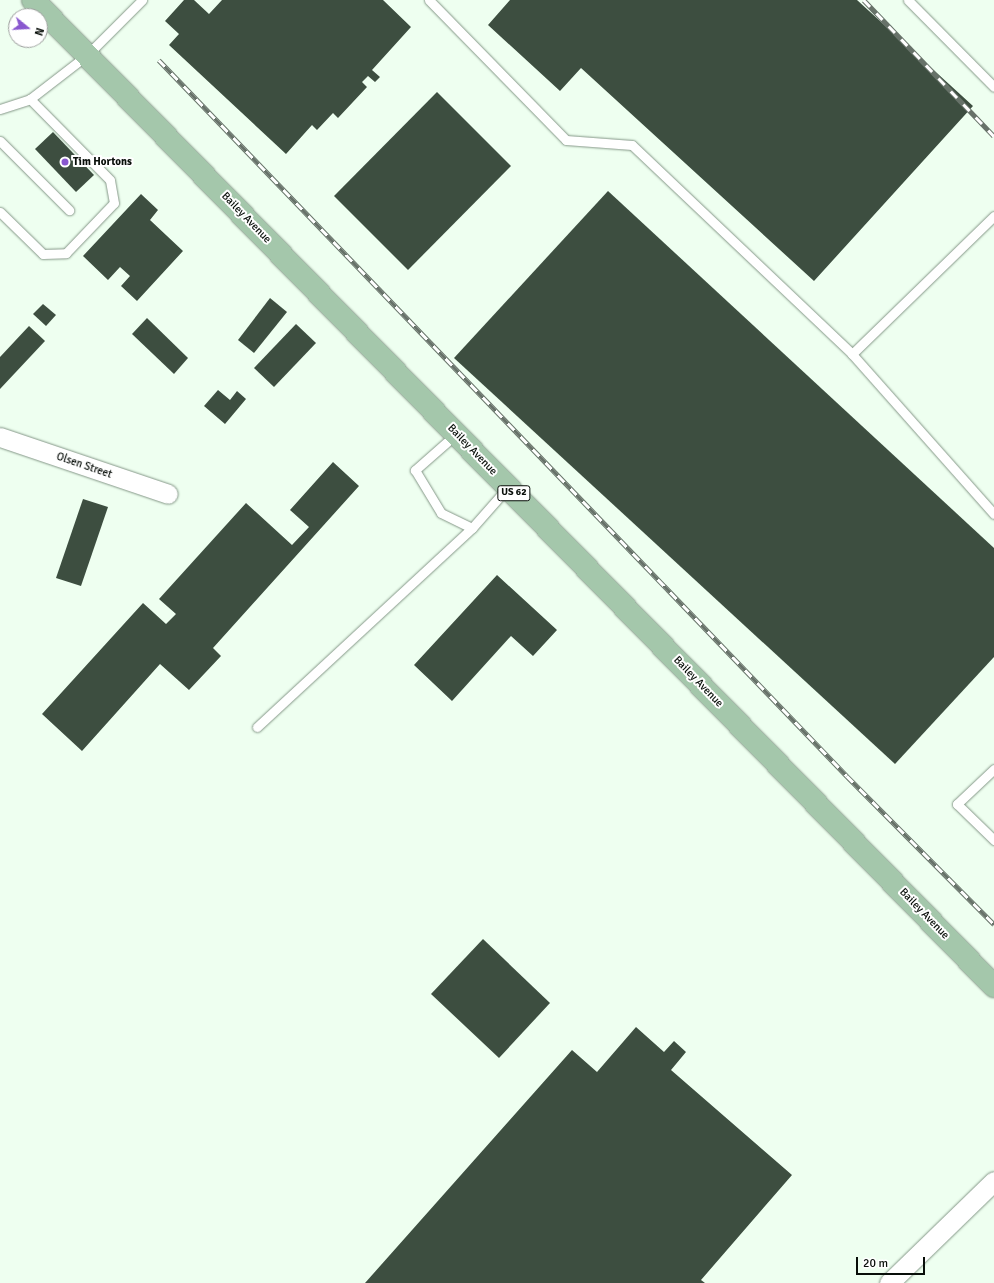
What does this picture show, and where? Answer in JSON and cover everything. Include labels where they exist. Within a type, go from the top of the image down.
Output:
[{"type":"main road","name":"Bailey Avenue","points":[[33,0],[994,986]]},
{"type":"street","name":"Olsen Street","points":[[0,438],[168,494]]},
{"type":"street","points":[[889,1283],[994,1180]]},
{"type":"lane","points":[[0,110],[30,99],[87,55],[142,0]]},
{"type":"lane","points":[[908,0],[994,87]]},
{"type":"lane","points":[[433,1],[566,140],[632,145],[852,354],[994,514]]},
{"type":"lane","points":[[0,212],[43,254],[66,252],[114,203],[110,180],[30,99]]},
{"type":"lane","points":[[0,141],[69,210]]},
{"type":"lane","points":[[852,354],[994,216]]},
{"type":"lane","points":[[456,434],[415,470],[441,513],[472,528]]},
{"type":"lane","points":[[257,727],[472,528],[508,487]]},
{"type":"lane","points":[[994,769],[957,804],[994,840]]},
{"type":"building","points":[[184,0],[194,0],[209,14],[222,0],[383,0],[411,27],[372,70],[380,77],[375,82],[368,76],[362,82],[367,87],[338,118],[333,113],[317,130],[312,125],[286,154],[169,45],[179,34],[165,21]]},
{"type":"building","points":[[510,0],[857,0],[973,106],[814,281],[581,68],[560,91],[488,25]]},
{"type":"building","points":[[437,92],[511,166],[408,270],[334,196]]},
{"type":"building","name":"Tim Hortons","points":[[53,132],[94,175],[76,192],[35,149]]},
{"type":"building","points":[[608,191],[994,548],[994,657],[895,764],[454,358]]},
{"type":"building","points":[[141,194],[158,210],[150,220],[183,251],[137,301],[121,286],[130,276],[120,267],[108,280],[83,256]]},
{"type":"building","points":[[270,298],[287,312],[254,353],[238,340]]},
{"type":"building","points":[[43,304],[56,315],[46,326],[33,314]]},
{"type":"building","points":[[147,318],[188,358],[174,374],[132,334]]},
{"type":"building","points":[[296,324],[316,343],[274,387],[254,368]]},
{"type":"building","points":[[29,326],[45,341],[0,389],[0,357]]},
{"type":"building","points":[[218,390],[230,400],[237,391],[246,399],[225,424],[204,406]]},
{"type":"building","points":[[333,462],[359,486],[213,648],[221,656],[189,690],[160,664],[82,751],[42,714],[143,603],[166,624],[176,614],[159,599],[246,503],[292,545],[309,527],[290,510]]},
{"type":"building","points":[[83,499],[108,507],[81,586],[56,578]]},
{"type":"building","points":[[497,575],[557,630],[533,656],[511,636],[452,701],[414,665]]},
{"type":"building","points":[[483,939],[550,1003],[499,1058],[431,994]]},
{"type":"building","points":[[636,1027],[664,1052],[674,1041],[686,1052],[671,1070],[792,1175],[701,1280],[705,1283],[365,1283],[572,1050],[597,1072]]},
{"type":"railway","points":[[864,0],[994,136]]},
{"type":"railway","points":[[159,60],[847,776],[994,924]]},
{"type":"place","name":"Tim Hortons","points":[[65,162]]}]
